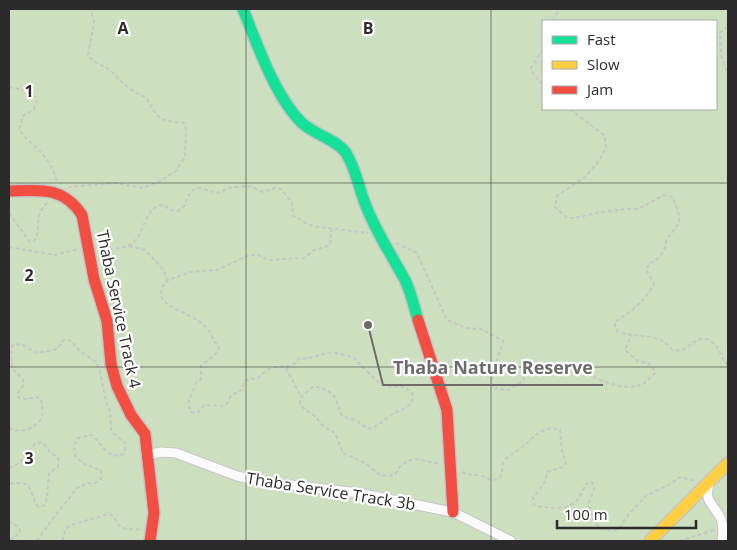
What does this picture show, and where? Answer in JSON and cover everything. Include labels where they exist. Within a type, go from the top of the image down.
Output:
[{"type":"street","points":[[243,9],[266,65],[284,99],[302,123],[315,133],[330,140],[345,152],[353,168],[366,207],[406,282],[445,402],[453,512]]},
{"type":"street","name":"Thaba Service Track 4","points":[[9,191],[57,190],[76,206],[82,215],[94,279],[105,311],[110,339],[111,364],[117,386],[131,414],[145,434],[154,513],[146,538]]},
{"type":"street","name":"Thaba Service Track 3b","points":[[148,455],[161,452],[176,453],[248,479],[359,493],[453,512],[512,541]]},
{"type":"street","points":[[650,541],[728,463]]},
{"type":"street","points":[[709,484],[708,500],[720,517],[722,541]]},
{"type":"path","points":[[9,213],[25,237],[30,242],[34,241],[37,237],[37,217],[57,190],[115,183],[143,188],[176,170],[185,156],[186,129],[184,123],[165,122],[156,115],[146,97],[138,94],[110,70],[93,61],[88,54],[94,22],[91,9]]},
{"type":"path","points":[[728,27],[720,32],[721,55],[728,75]]},
{"type":"path","points":[[542,51],[531,68],[542,84]]},
{"type":"path","points":[[9,87],[30,91],[37,100],[34,109],[23,116],[19,130],[31,144],[45,155],[55,173],[57,190]]},
{"type":"path","points":[[571,110],[604,136],[606,148],[599,161],[585,177],[557,196],[555,207],[557,210],[567,218],[574,218],[602,212],[638,209],[664,195],[669,195],[673,197],[680,215],[680,222],[666,240],[666,247],[662,254],[655,262],[648,265],[646,270],[654,283],[651,289],[640,304],[615,322],[617,331],[631,336],[655,337],[666,341],[672,350],[677,351],[683,351],[700,339],[708,339],[718,349],[728,366]]},
{"type":"path","points":[[129,246],[139,237],[146,218],[155,208],[163,206],[178,211],[185,205],[190,193],[199,188],[218,193],[228,188],[248,186],[263,192],[275,188],[281,189],[292,202],[293,216],[312,226],[380,235],[416,253],[447,320],[466,328],[481,329],[503,341],[492,375],[492,388],[508,390],[522,382],[527,370],[535,365],[548,365],[555,371],[568,365],[608,383],[630,386],[643,384],[656,372],[648,363],[639,362],[625,350],[631,336]]},
{"type":"path","points":[[85,227],[101,244],[112,249],[129,246],[146,250],[162,268],[168,280]]},
{"type":"path","points":[[300,397],[314,386],[327,390],[338,400],[342,416],[357,421],[369,429],[374,428],[393,413],[404,410],[413,398],[412,392],[403,386],[384,386],[376,382],[372,375],[353,357],[332,352],[306,359],[299,358],[297,362],[286,367],[271,368],[257,379],[251,378],[244,382],[243,389],[231,396],[226,405],[204,405],[198,413],[191,412],[188,403],[196,384],[201,378],[201,366],[219,348],[213,341],[210,332],[195,318],[169,306],[162,299],[161,288],[168,280],[191,272],[217,270],[249,255],[258,255],[267,260],[304,258],[314,250],[328,246],[332,239],[330,235],[332,228]]},
{"type":"path","points":[[9,247],[55,255],[101,244]]},
{"type":"path","points":[[9,428],[19,431],[34,425],[40,420],[42,415],[41,399],[37,397],[19,398],[17,394],[23,386],[23,380],[12,368],[11,349],[14,345],[21,344],[37,354],[56,349],[66,339],[96,362],[110,412],[111,429],[114,434],[125,442],[123,454],[114,456],[105,452],[96,438],[91,435],[78,438],[74,445],[75,456],[79,461],[101,470],[100,479],[95,483],[88,483],[77,488],[36,541]]},
{"type":"path","points":[[286,367],[304,409],[315,416],[323,426],[335,433],[344,453],[380,474],[390,476],[410,460],[417,459],[451,466],[471,476],[484,476],[488,480],[495,480],[501,476],[504,462],[534,435],[556,428],[562,434],[562,451],[566,463],[563,467],[547,472],[545,482],[533,498],[534,505],[547,508],[569,505],[578,499],[586,484],[592,482],[594,488],[589,507],[592,517],[595,524],[611,531],[619,529],[628,515],[646,496],[680,477],[709,484]]},
{"type":"path","points":[[9,468],[15,466],[39,442],[45,444],[59,460],[58,466],[49,474],[47,498],[44,505],[39,507],[36,505],[30,488],[27,485],[23,483],[9,483]]},
{"type":"path","points":[[63,541],[64,533],[71,524],[110,514],[115,517],[120,526],[129,530],[139,529],[146,538]]},
{"type":"path","points":[[9,521],[19,527],[20,532],[9,540]]},
{"type":"path","points":[[679,541],[722,528]]},
{"type":"green space","points":[[9,9],[728,9],[728,541],[9,541]]},
{"type":"traffic: fast","points":[[243,9],[275,85],[292,112],[307,127],[337,144],[346,153],[370,216],[405,280],[418,320]]},
{"type":"traffic: slow","points":[[650,541],[728,463]]},
{"type":"traffic: jam","points":[[9,191],[30,190],[58,194],[67,199],[82,215],[94,279],[107,321],[111,364],[117,386],[131,415],[145,434],[154,513],[150,541]]},
{"type":"traffic: jam","points":[[418,320],[447,410],[453,512]]},
{"type":"place","name":"Thaba Nature Reserve","points":[[368,325]]}]
